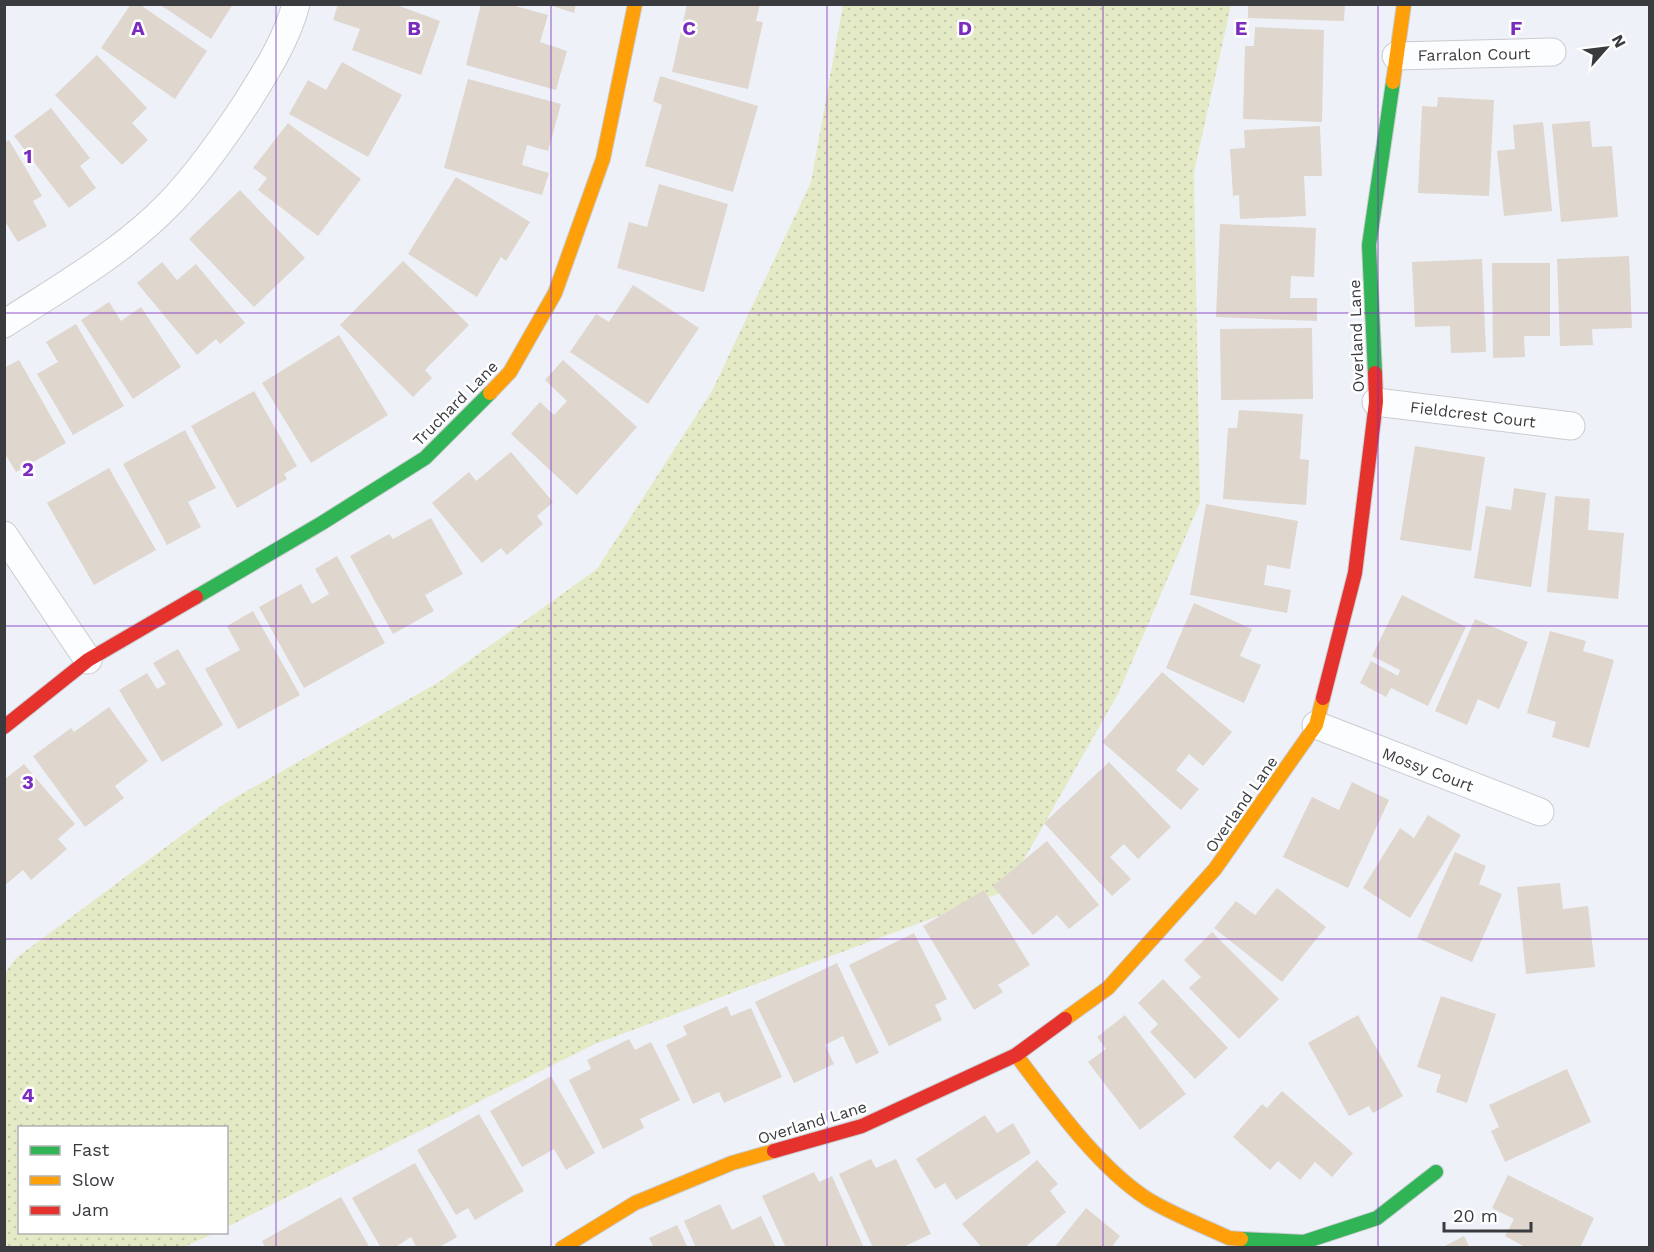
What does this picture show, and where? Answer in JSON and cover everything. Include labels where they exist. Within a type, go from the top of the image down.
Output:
[{"type":"street","points":[[4,324],[115,251],[170,204],[223,139],[262,78],[291,22],[296,4]]},
{"type":"street","name":"Truchard Lane","points":[[4,727],[88,660],[322,523],[425,458],[510,372],[555,293],[603,159],[635,4]]},
{"type":"street","name":"Overland Lane","points":[[562,1248],[634,1203],[732,1162],[862,1126],[1016,1055],[1108,988],[1215,869],[1316,725],[1355,573],[1376,402],[1369,244],[1404,4]]},
{"type":"street","name":"Farralon Court","points":[[1396,56],[1552,52]]},
{"type":"street","name":"Fieldcrest Court","points":[[1376,402],[1571,426]]},
{"type":"street","points":[[4,535],[88,660]]},
{"type":"street","name":"Mossy Court","points":[[1316,725],[1540,812]]},
{"type":"street","points":[[1016,1055],[1062,1116],[1105,1162],[1146,1198],[1229,1238],[1304,1242],[1377,1218],[1436,1172]]},
{"type":"green space","points":[[843,5],[1231,5],[1194,172],[1200,503],[1119,692],[1006,891],[595,1044],[228,1227],[228,1126],[18,1126],[18,1234],[213,1234],[184,1247],[5,1248],[4,975],[16,958],[224,804],[439,682],[597,569],[712,391],[811,182]]},
{"type":"building","points":[[131,4],[139,4],[207,51],[175,99],[101,48]]},
{"type":"building","points":[[159,4],[233,4],[211,39]]},
{"type":"building","points":[[338,4],[394,4],[440,21],[421,75],[352,50],[360,29],[333,20]]},
{"type":"building","points":[[481,4],[508,4],[548,15],[540,42],[567,51],[556,90],[466,65]]},
{"type":"building","points":[[546,4],[576,4],[574,13]]},
{"type":"building","points":[[687,4],[760,4],[756,21],[763,22],[748,89],[672,72]]},
{"type":"building","points":[[1248,4],[1345,4],[1344,21],[1248,18]]},
{"type":"building","points":[[1255,27],[1324,30],[1322,122],[1243,119],[1245,46],[1254,46]]},
{"type":"building","points":[[97,55],[147,108],[132,123],[148,140],[122,165],[55,95]]},
{"type":"building","points":[[342,62],[402,95],[368,157],[289,114],[308,80],[326,90]]},
{"type":"building","points":[[660,76],[758,106],[733,192],[645,166],[662,105],[653,101]]},
{"type":"building","points":[[468,79],[561,104],[548,151],[527,145],[522,165],[549,173],[542,195],[444,168]]},
{"type":"building","points":[[1438,97],[1494,100],[1489,196],[1418,193],[1422,106],[1437,107]]},
{"type":"building","points":[[51,108],[90,158],[80,166],[96,188],[69,208],[14,136]]},
{"type":"building","points":[[1590,121],[1592,147],[1612,146],[1618,217],[1561,222],[1552,124]]},
{"type":"building","points":[[1543,122],[1552,211],[1504,216],[1497,151],[1515,149],[1513,125]]},
{"type":"building","points":[[288,123],[361,179],[318,236],[258,190],[267,178],[253,168]]},
{"type":"building","points":[[1320,126],[1322,176],[1304,176],[1306,216],[1240,219],[1239,195],[1233,196],[1230,149],[1245,148],[1244,130]]},
{"type":"building","points":[[9,140],[42,196],[33,201],[47,226],[18,242],[4,220],[4,143]]},
{"type":"building","points":[[456,177],[530,222],[506,261],[501,257],[477,297],[408,254]]},
{"type":"building","points":[[659,184],[728,204],[704,292],[617,268],[629,222],[647,227]]},
{"type":"building","points":[[240,190],[305,258],[254,307],[189,239]]},
{"type":"building","points":[[1220,224],[1316,228],[1314,277],[1291,276],[1290,298],[1317,298],[1317,321],[1216,317]]},
{"type":"building","points":[[1629,256],[1632,328],[1592,329],[1593,345],[1560,346],[1557,259]]},
{"type":"building","points":[[1482,259],[1486,352],[1451,353],[1450,326],[1415,327],[1412,262]]},
{"type":"building","points":[[403,261],[469,325],[425,370],[432,378],[413,397],[340,325]]},
{"type":"building","points":[[162,262],[177,280],[196,264],[245,323],[220,344],[216,339],[197,355],[137,283]]},
{"type":"building","points":[[1492,263],[1550,263],[1550,336],[1524,336],[1525,357],[1493,358]]},
{"type":"building","points":[[633,285],[699,328],[648,404],[570,352],[596,314],[609,322]]},
{"type":"building","points":[[109,302],[121,321],[141,307],[181,367],[133,399],[81,320]]},
{"type":"building","points":[[76,324],[124,406],[73,435],[37,374],[58,362],[46,342]]},
{"type":"building","points":[[1312,328],[1313,399],[1221,400],[1220,329]]},
{"type":"building","points":[[339,335],[388,415],[311,463],[262,383]]},
{"type":"building","points":[[19,360],[66,443],[16,472],[4,452],[4,368]]},
{"type":"building","points":[[563,360],[637,427],[577,495],[511,434],[540,402],[554,415],[567,401],[545,380]]},
{"type":"building","points":[[254,391],[297,466],[284,474],[287,479],[237,508],[191,426]]},
{"type":"building","points":[[1239,410],[1303,414],[1300,459],[1309,460],[1306,505],[1223,499],[1228,428],[1237,428]]},
{"type":"building","points":[[185,430],[216,488],[188,502],[201,527],[167,545],[123,464]]},
{"type":"building","points":[[1415,446],[1485,457],[1471,551],[1400,540]]},
{"type":"building","points":[[511,452],[553,502],[537,516],[543,524],[507,555],[501,548],[482,563],[432,503],[469,472],[476,481]]},
{"type":"building","points":[[109,468],[156,550],[94,585],[47,503]]},
{"type":"building","points":[[1514,488],[1546,493],[1531,587],[1474,578],[1486,506],[1511,510]]},
{"type":"building","points":[[1555,496],[1590,499],[1588,530],[1624,533],[1618,599],[1547,592]]},
{"type":"building","points":[[1206,504],[1298,521],[1290,569],[1267,565],[1264,585],[1291,590],[1287,613],[1190,595]]},
{"type":"building","points":[[431,518],[463,574],[425,595],[434,611],[393,634],[350,556],[389,534],[393,539]]},
{"type":"building","points":[[337,556],[385,643],[304,688],[259,607],[301,584],[312,604],[329,594],[315,569]]},
{"type":"building","points":[[1402,595],[1466,627],[1428,706],[1391,688],[1386,697],[1360,683],[1371,661],[1398,676],[1400,670],[1372,656]]},
{"type":"building","points":[[1194,603],[1252,629],[1240,656],[1261,665],[1244,703],[1166,668]]},
{"type":"building","points":[[253,611],[300,695],[238,729],[205,669],[240,650],[227,626]]},
{"type":"building","points":[[1475,619],[1528,642],[1499,709],[1478,699],[1467,725],[1435,711]]},
{"type":"building","points":[[1550,631],[1586,641],[1583,651],[1614,660],[1589,748],[1552,737],[1556,722],[1527,713]]},
{"type":"building","points":[[178,649],[223,725],[162,762],[119,690],[147,673],[157,689],[166,684],[153,663]]},
{"type":"building","points":[[1162,672],[1232,732],[1203,766],[1189,754],[1176,770],[1199,789],[1181,810],[1102,742]]},
{"type":"building","points":[[109,707],[148,761],[115,786],[124,798],[85,827],[33,756],[71,728],[74,732]]},
{"type":"building","points":[[1109,762],[1171,827],[1138,859],[1124,844],[1110,857],[1131,879],[1112,896],[1044,823]]},
{"type":"building","points":[[24,764],[75,824],[58,839],[67,849],[31,880],[23,870],[4,886],[4,780]]},
{"type":"building","points":[[1352,782],[1389,800],[1348,888],[1283,857],[1312,797],[1339,810]]},
{"type":"building","points":[[1428,815],[1461,835],[1410,918],[1363,888],[1400,828],[1414,838]]},
{"type":"building","points":[[1047,841],[1099,905],[1069,929],[1057,915],[1033,935],[993,886]]},
{"type":"building","points":[[1455,852],[1486,866],[1479,884],[1502,894],[1472,962],[1417,938]]},
{"type":"building","points":[[1560,883],[1563,909],[1588,906],[1595,967],[1526,974],[1517,887]]},
{"type":"building","points":[[1277,888],[1326,927],[1282,982],[1214,928],[1236,901],[1255,915]]},
{"type":"building","points":[[984,890],[1030,965],[998,985],[1003,992],[974,1010],[923,926]]},
{"type":"building","points":[[1212,932],[1279,999],[1239,1039],[1189,988],[1201,977],[1184,960]]},
{"type":"building","points":[[914,933],[947,999],[935,1005],[942,1020],[889,1046],[849,965]]},
{"type":"building","points":[[837,963],[879,1053],[856,1064],[843,1036],[825,1045],[834,1064],[794,1083],[755,1002]]},
{"type":"building","points":[[1163,979],[1228,1048],[1195,1079],[1150,1032],[1158,1024],[1138,1003]]},
{"type":"building","points":[[1441,996],[1496,1014],[1467,1103],[1436,1092],[1441,1075],[1417,1067]]},
{"type":"building","points":[[727,1006],[731,1016],[751,1008],[782,1077],[724,1103],[719,1092],[693,1104],[666,1045],[687,1035],[683,1026]]},
{"type":"building","points":[[1125,1015],[1186,1094],[1140,1130],[1088,1062],[1106,1049],[1097,1037]]},
{"type":"building","points":[[1358,1015],[1403,1096],[1373,1113],[1369,1106],[1349,1116],[1308,1043]]},
{"type":"building","points":[[629,1039],[635,1050],[651,1042],[680,1100],[640,1119],[644,1128],[603,1149],[569,1080],[591,1069],[587,1060]]},
{"type":"building","points":[[1567,1069],[1591,1122],[1505,1162],[1491,1131],[1499,1127],[1489,1105]]},
{"type":"building","points":[[551,1076],[595,1153],[566,1170],[554,1149],[522,1167],[490,1111]]},
{"type":"building","points":[[1282,1091],[1353,1153],[1332,1177],[1315,1162],[1300,1180],[1278,1161],[1270,1170],[1233,1137],[1262,1104],[1267,1108]]},
{"type":"building","points":[[479,1114],[524,1191],[475,1220],[468,1208],[456,1215],[417,1150]]},
{"type":"building","points":[[985,1115],[997,1133],[1013,1123],[1031,1153],[956,1200],[945,1183],[935,1189],[916,1159]]},
{"type":"building","points":[[871,1159],[876,1168],[896,1159],[931,1234],[901,1248],[873,1248],[839,1174]]},
{"type":"building","points":[[1037,1160],[1058,1184],[1050,1191],[1066,1212],[1024,1248],[982,1248],[962,1224]]},
{"type":"building","points":[[415,1163],[457,1237],[438,1248],[417,1248],[411,1237],[394,1248],[381,1248],[352,1198]]},
{"type":"building","points":[[814,1172],[819,1182],[832,1176],[864,1248],[786,1248],[762,1196]]},
{"type":"building","points":[[1508,1175],[1594,1218],[1580,1248],[1527,1248],[1505,1236],[1514,1219],[1492,1208]]},
{"type":"building","points":[[341,1197],[370,1248],[266,1248],[262,1241]]},
{"type":"building","points":[[720,1204],[732,1230],[761,1216],[776,1248],[696,1248],[684,1221]]},
{"type":"building","points":[[1086,1208],[1120,1236],[1111,1248],[1054,1248]]},
{"type":"building","points":[[677,1225],[688,1248],[654,1248],[649,1238]]},
{"type":"building","points":[[1464,1236],[1470,1248],[1441,1248]]},
{"type":"traffic: fast","points":[[1375,373],[1369,245],[1393,82]]},
{"type":"traffic: fast","points":[[196,597],[322,523],[425,458],[490,393]]},
{"type":"traffic: fast","points":[[1241,1239],[1304,1242],[1377,1218],[1436,1172]]},
{"type":"traffic: slow","points":[[490,393],[510,372],[555,293],[603,159],[635,4]]},
{"type":"traffic: slow","points":[[1393,82],[1404,4]]},
{"type":"traffic: slow","points":[[1065,1019],[1108,988],[1215,869],[1316,725],[1323,698]]},
{"type":"traffic: slow","points":[[1016,1055],[1092,1151],[1128,1184],[1146,1198],[1176,1214],[1229,1238],[1241,1239]]},
{"type":"traffic: slow","points":[[562,1248],[635,1203],[732,1163],[774,1151]]},
{"type":"traffic: jam","points":[[1323,698],[1355,573],[1376,402],[1375,373]]},
{"type":"traffic: jam","points":[[4,727],[88,660],[196,597]]},
{"type":"traffic: jam","points":[[774,1151],[862,1126],[1016,1055],[1065,1019]]}]
